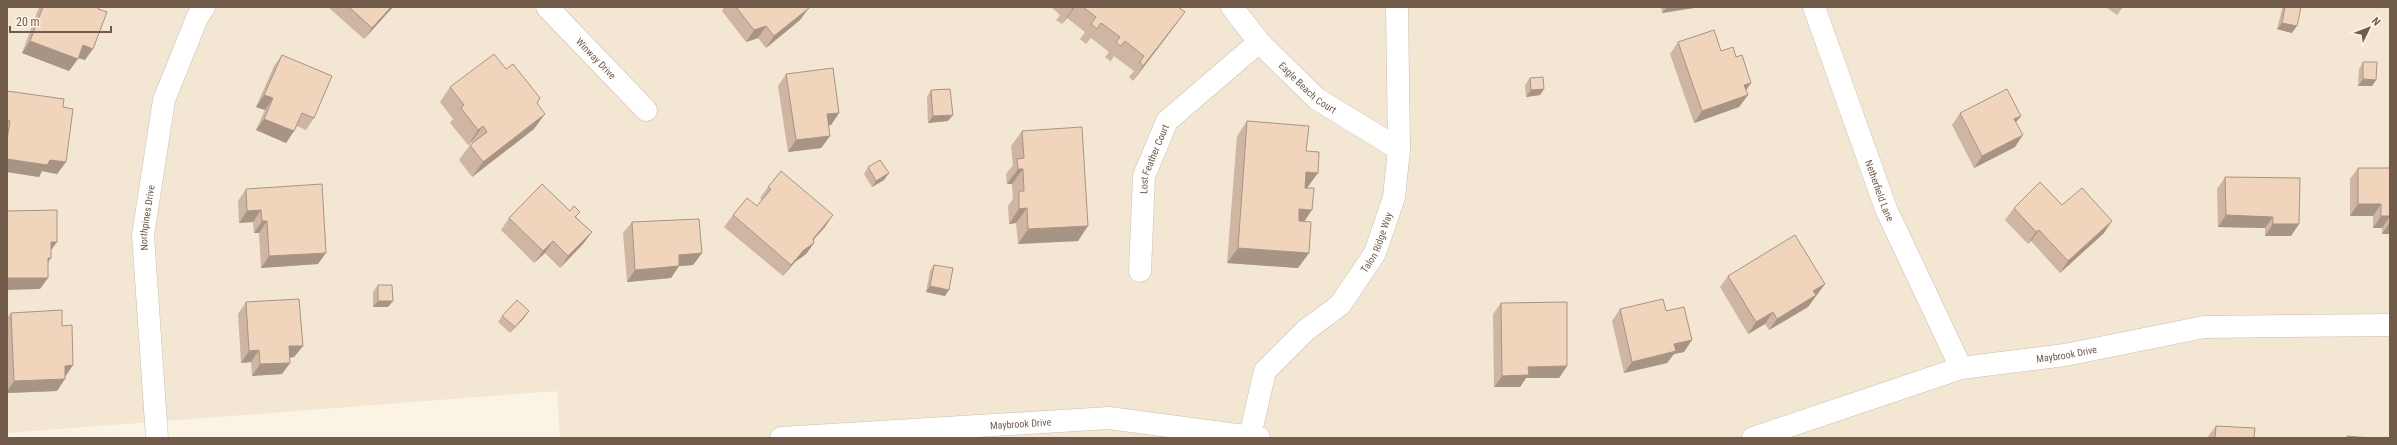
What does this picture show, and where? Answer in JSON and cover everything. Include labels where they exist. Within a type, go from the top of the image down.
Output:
[{"type":"street","name":"Northpines Drive","points":[[157,438],[143,235],[164,100],[197,18],[204,7]]},
{"type":"street","name":"Winway Drive","points":[[547,7],[646,110]]},
{"type":"street","name":"Eagle Beach Court","points":[[1232,7],[1259,42],[1317,99],[1399,149]]},
{"type":"street","name":"Talon Ridge Way","points":[[1254,437],[1265,371],[1306,330],[1340,305],[1376,253],[1394,197],[1399,149],[1397,7]]},
{"type":"street","name":"Netherfield Lane","points":[[1814,7],[1886,209],[1961,368]]},
{"type":"street","name":"Lost Feather Court","points":[[1140,271],[1144,176],[1167,121],[1259,42]]},
{"type":"street","name":"Maybrook Drive","points":[[1754,438],[1961,368],[2065,354],[2204,327],[2390,325]]},
{"type":"street","name":"Maybrook Drive","points":[[781,438],[1109,418],[1254,437]]},
{"type":"shaded area","points":[[7,7],[2390,7],[2390,438],[560,438],[557,391],[7,433]]},
{"type":"building","points":[[43,7],[99,7],[98,9],[107,12],[93,49],[83,45],[78,59],[30,41]]},
{"type":"building","points":[[349,7],[391,7],[372,28]]},
{"type":"building","points":[[736,7],[809,8],[774,36],[766,26],[754,30]]},
{"type":"building","points":[[1083,7],[1178,7],[1185,12],[1143,66],[1140,62],[1144,56],[1125,41],[1121,46],[1119,45],[1116,42],[1120,37],[1101,23],[1097,29],[1091,24],[1096,17]]},
{"type":"building","points":[[2285,7],[2301,7],[2297,26],[2282,23]]},
{"type":"building","points":[[1714,30],[1721,51],[1733,47],[1736,57],[1742,55],[1751,83],[1744,85],[1748,95],[1702,111],[1678,42]]},
{"type":"building","points":[[494,54],[506,69],[513,64],[540,98],[537,103],[545,114],[483,162],[470,145],[487,132],[483,126],[478,130],[461,108],[464,105],[450,87]]},
{"type":"building","points":[[282,55],[332,76],[314,118],[302,113],[294,131],[264,119],[273,98],[264,95]]},
{"type":"building","points":[[2363,62],[2377,62],[2376,80],[2363,79]]},
{"type":"building","points":[[833,68],[839,113],[827,114],[830,136],[796,140],[786,74]]},
{"type":"building","points":[[1543,77],[1544,89],[1531,90],[1530,78]]},
{"type":"building","points":[[950,89],[953,115],[933,116],[931,90]]},
{"type":"building","points":[[2007,89],[2021,116],[2014,119],[2023,135],[1982,156],[1960,113]]},
{"type":"building","points":[[7,91],[64,99],[63,107],[73,109],[66,162],[50,160],[47,165],[7,159],[7,140],[10,121],[7,120]]},
{"type":"building","points":[[1247,121],[1309,126],[1306,151],[1319,152],[1318,173],[1306,172],[1305,188],[1314,188],[1312,210],[1299,209],[1299,221],[1311,222],[1309,253],[1238,248]]},
{"type":"building","points":[[1082,127],[1088,226],[1028,229],[1027,208],[1019,209],[1019,191],[1024,191],[1023,169],[1018,169],[1017,159],[1024,158],[1022,131]]},
{"type":"building","points":[[880,160],[889,173],[876,181],[868,167]]},
{"type":"building","points":[[2358,168],[2390,168],[2390,216],[2381,216],[2381,204],[2358,204]]},
{"type":"building","points":[[781,171],[833,215],[813,239],[814,243],[804,250],[791,265],[733,215],[747,198],[757,206],[771,189],[768,187]]},
{"type":"building","points":[[2225,177],[2300,178],[2299,224],[2273,224],[2273,217],[2226,215]]},
{"type":"building","points":[[2040,182],[2062,205],[2082,188],[2112,221],[2068,261],[2039,230],[2036,232],[2014,208]]},
{"type":"building","points":[[322,184],[326,253],[269,256],[267,221],[262,221],[261,210],[247,211],[246,189]]},
{"type":"building","points":[[542,184],[570,211],[574,206],[580,212],[575,217],[592,232],[568,256],[553,241],[543,251],[509,218]]},
{"type":"building","points":[[57,210],[57,242],[51,242],[51,258],[48,258],[48,278],[7,278],[7,211]]},
{"type":"building","points":[[699,219],[702,253],[679,255],[679,266],[635,270],[632,222]]},
{"type":"building","points":[[1795,235],[1825,284],[1813,291],[1816,295],[1777,319],[1773,312],[1756,322],[1728,276]]},
{"type":"building","points":[[934,265],[953,268],[949,290],[930,286]]},
{"type":"building","points":[[378,285],[392,285],[393,301],[378,301]]},
{"type":"building","points":[[299,299],[303,346],[289,346],[290,363],[260,364],[259,350],[249,351],[246,302]]},
{"type":"building","points":[[1663,299],[1666,311],[1684,307],[1692,340],[1674,344],[1676,351],[1632,362],[1620,309]]},
{"type":"building","points":[[517,300],[529,311],[515,327],[502,316]]},
{"type":"building","points":[[1567,302],[1567,366],[1528,367],[1529,375],[1502,376],[1501,303]]},
{"type":"building","points":[[62,310],[62,326],[72,325],[73,365],[65,366],[65,379],[14,381],[11,313]]},
{"type":"building","points":[[2216,426],[2255,428],[2254,438],[2215,438]]},
{"type":"building","points":[[2347,436],[2370,438],[2347,438]]}]
